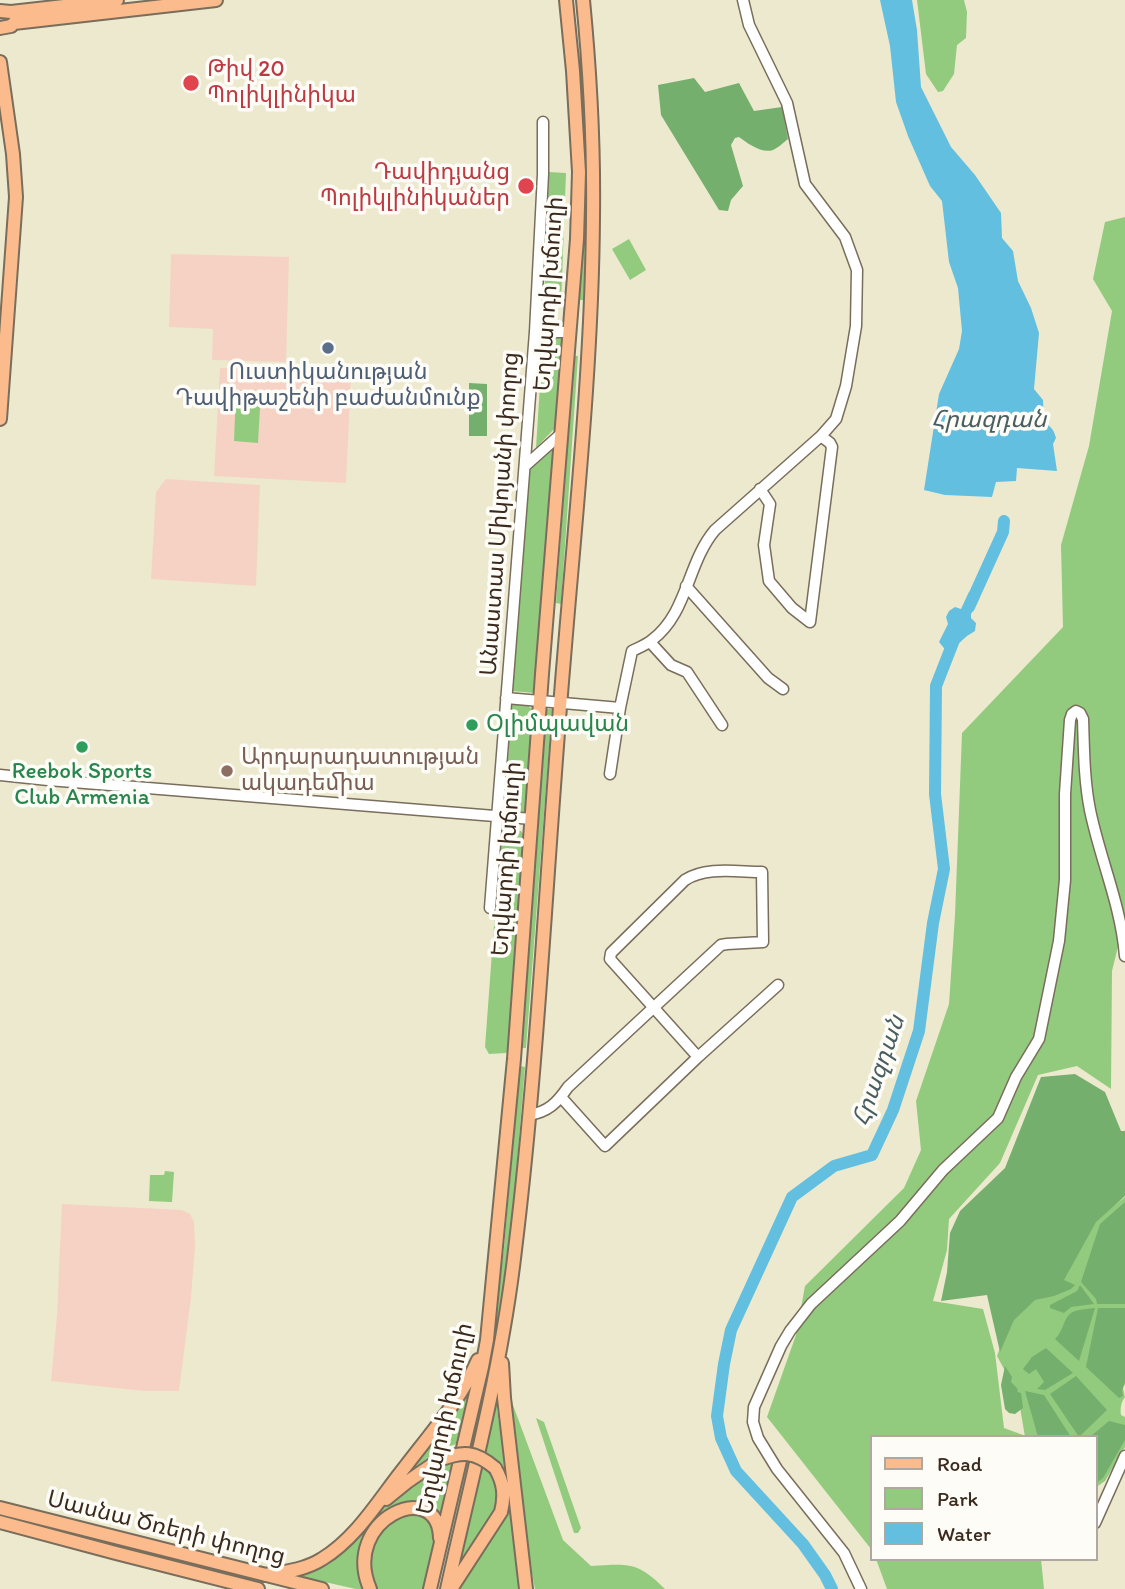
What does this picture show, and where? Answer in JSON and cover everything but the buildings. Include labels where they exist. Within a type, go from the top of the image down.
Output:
[{"type":"main road","points":[[4,17],[117,0]]},
{"type":"main road","points":[[4,17],[216,0]]},
{"type":"main road","points":[[556,0],[568,17]]},
{"type":"main road","name":"Եղվարդի խճուղի","points":[[430,1589],[487,1340],[514,1059],[577,239],[579,172],[566,0]]},
{"type":"main road","name":"Եղվարդի խճուղի","points":[[449,1589],[502,1342],[515,1252],[529,1115],[588,365],[593,168],[583,0]]},
{"type":"main road","points":[[0,41],[4,17]]},
{"type":"main road","points":[[571,54],[587,54]]},
{"type":"main road","points":[[0,62],[13,153],[16,197],[0,419]]},
{"type":"main road","points":[[0,94],[8,159],[9,197],[0,335]]},
{"type":"main road","points":[[572,307],[590,308]]},
{"type":"main road","points":[[514,1059],[533,1062]]},
{"type":"main road","points":[[364,1520],[464,1388],[487,1340]]},
{"type":"main road","points":[[502,1342],[504,1398],[526,1589]]},
{"type":"main road","points":[[265,1576],[302,1568],[324,1559],[407,1482],[439,1460],[460,1453],[483,1459],[495,1468],[499,1474],[504,1499],[500,1512],[449,1589]]},
{"type":"main road","name":"Սասնա Ծռերի փողոց","points":[[0,1508],[322,1589]]},
{"type":"main road","points":[[370,1589],[365,1576],[364,1559],[368,1542],[377,1527],[395,1511],[409,1508],[431,1515],[438,1528],[440,1547]]},
{"type":"main road","name":"Սասնա Ծռերի փողոց","points":[[0,1522],[258,1589]]},
{"type":"street","points":[[610,774],[632,651],[650,642],[677,612],[705,541],[821,436],[836,419],[846,386],[856,326],[857,270],[845,237],[805,184],[787,103],[749,25],[743,0]]},
{"type":"street","name":"Անաստաս Միկոյանի փողոց","points":[[490,908],[535,332],[543,122]]},
{"type":"street","points":[[535,332],[570,332]]},
{"type":"street","points":[[525,466],[562,433]]},
{"type":"street","points":[[760,489],[770,504],[764,545],[769,581],[792,608],[810,622],[832,447],[821,436]]},
{"type":"street","points":[[686,586],[768,678],[783,690]]},
{"type":"street","points":[[650,642],[671,665],[687,672],[722,725]]},
{"type":"street","points":[[506,698],[620,708]]},
{"type":"street","points":[[861,1589],[844,1553],[777,1469],[758,1438],[753,1422],[754,1407],[790,1331],[811,1304],[900,1221],[943,1170],[998,1118],[1016,1077],[1039,1039],[1059,941],[1065,880],[1065,794],[1070,720],[1076,711],[1083,719],[1090,811],[1123,931],[1125,956]]},
{"type":"street","points":[[0,775],[531,820]]},
{"type":"street","points":[[529,1115],[544,1112],[568,1087],[654,1008],[721,946],[763,942],[762,872],[694,874],[611,953],[610,959],[654,1008],[698,1058]]},
{"type":"street","points":[[561,1097],[605,1146],[778,985]]},
{"type":"street","points":[[1097,1519],[1125,1456]]},
{"type":"shaded area","points":[[171,254],[289,257],[286,362],[212,360],[213,329],[169,327]]},
{"type":"shaded area","points":[[220,368],[351,374],[346,483],[214,476]]},
{"type":"shaded area","points":[[166,479],[260,485],[256,586],[151,579],[156,492]]},
{"type":"shaded area","points":[[62,1204],[182,1210],[190,1214],[194,1222],[195,1246],[179,1391],[144,1391],[51,1381]]},
{"type":"green space","points":[[917,0],[964,0],[967,12],[966,38],[957,45],[954,74],[943,91],[938,92],[926,74]]},
{"type":"green space","points":[[577,62],[582,62],[589,162],[588,238],[583,300],[578,300],[583,232]]},
{"type":"green space","points":[[694,78],[705,92],[739,83],[754,111],[782,107],[788,139],[779,146],[773,150],[764,150],[739,137],[735,138],[731,145],[743,186],[731,200],[728,211],[719,210],[661,115],[658,85]]},
{"type":"green space","points":[[549,172],[566,173],[561,305],[544,303]]},
{"type":"green space","points":[[1125,217],[1125,918],[1112,971],[1111,1089],[1077,1066],[1038,1075],[1000,1163],[949,1219],[947,1250],[933,1301],[983,1309],[995,1353],[1004,1428],[1023,1435],[870,1435],[870,1548],[767,1417],[796,1335],[805,1286],[904,1188],[921,1150],[916,1101],[949,1004],[962,733],[1063,627],[1061,545],[1089,446],[1112,311],[1093,279],[1105,222]]},
{"type":"green space","points":[[629,239],[646,270],[630,280],[612,249]]},
{"type":"green space","points":[[543,337],[562,337],[555,428],[536,448]]},
{"type":"green space","points":[[574,356],[578,356],[561,604],[556,603]]},
{"type":"green space","points":[[469,383],[487,384],[487,436],[469,436]]},
{"type":"green space","points":[[236,390],[261,391],[258,443],[234,441]]},
{"type":"green space","points":[[553,446],[535,693],[511,691],[529,469]]},
{"type":"green space","points":[[514,704],[527,705],[533,710],[528,809],[525,813],[505,812],[511,707]]},
{"type":"green space","points":[[547,709],[552,709],[526,1048],[522,1048]]},
{"type":"green space","points":[[501,830],[521,831],[524,835],[508,1050],[506,1053],[489,1054],[485,1047]]},
{"type":"green space","points":[[520,1066],[525,1067],[510,1248],[488,1383],[473,1451],[468,1450],[491,1341],[504,1248]]},
{"type":"green space","points":[[1075,1074],[1105,1092],[1121,1131],[1125,1131],[1125,1196],[1096,1222],[1064,1280],[1075,1285],[1054,1296],[1035,1300],[1014,1320],[1000,1352],[987,1295],[941,1301],[947,1272],[950,1233],[960,1211],[1005,1168],[1041,1077]]},
{"type":"green space","points":[[165,1171],[174,1172],[172,1202],[149,1201],[150,1175],[164,1175]]},
{"type":"green space","points":[[1125,1197],[1125,1397],[1121,1415],[1125,1417],[1125,1447],[1105,1481],[1097,1487],[1097,1435],[1025,1435],[1018,1395],[997,1356],[1012,1316],[1090,1224]]},
{"type":"green space","points":[[1125,1202],[1125,1304],[1097,1304],[1096,1299],[1081,1282],[1100,1224]]},
{"type":"green space","points":[[1080,1285],[1094,1304],[1071,1307],[1064,1313],[1050,1308],[1050,1305],[1077,1291]]},
{"type":"green space","points":[[1095,1308],[1079,1361],[1055,1339],[1071,1313]]},
{"type":"green space","points":[[1098,1308],[1125,1308],[1125,1382],[1123,1396],[1119,1398],[1086,1367]]},
{"type":"green space","points":[[1046,1348],[1073,1373],[1045,1390],[1037,1389],[1044,1382],[1036,1369],[1029,1374],[1023,1369],[1032,1357]]},
{"type":"green space","points":[[1005,1366],[1012,1377],[1011,1382],[1021,1393],[1023,1408],[1015,1414],[1005,1409],[1001,1385]]},
{"type":"green space","points":[[1076,1376],[1107,1410],[1081,1435],[1078,1435],[1050,1394]]},
{"type":"green space","points":[[474,1381],[461,1443],[436,1453],[400,1481]]},
{"type":"green space","points":[[1025,1391],[1044,1395],[1070,1435],[1037,1435]]},
{"type":"green space","points":[[495,1395],[521,1589],[457,1589],[497,1530],[507,1509],[483,1452]]},
{"type":"green space","points":[[510,1397],[563,1540],[591,1566],[631,1566],[647,1573],[665,1589],[535,1589]]},
{"type":"green space","points":[[536,1418],[544,1422],[581,1528],[578,1533],[574,1533]]},
{"type":"green space","points":[[1109,1421],[1125,1425],[1125,1440],[1103,1478],[1097,1482],[1097,1435],[1092,1435]]},
{"type":"green space","points":[[458,1458],[443,1519],[428,1505],[409,1502],[390,1508],[375,1524],[367,1589],[298,1576],[318,1567],[391,1500],[446,1463]]},
{"type":"green space","points":[[482,1466],[493,1475],[499,1494],[496,1510],[456,1572]]},
{"type":"green space","points":[[404,1513],[423,1516],[429,1521],[436,1538],[425,1589],[378,1589],[371,1570],[373,1540],[382,1528]]},
{"type":"green space","points":[[877,1561],[1041,1561],[1044,1589],[887,1589]]},
{"type":"water","name":"Հրազդան","points":[[880,0],[912,0],[921,87],[951,147],[975,175],[1001,213],[1002,238],[1013,251],[1018,281],[1039,333],[1034,389],[1043,400],[1044,423],[1049,425],[1056,438],[1053,444],[1057,471],[1017,468],[1016,481],[996,482],[992,497],[945,495],[924,490],[939,394],[959,349],[962,331],[958,288],[949,262],[942,201],[930,186],[896,102],[890,46]]},
{"type":"water","points":[[969,592],[980,597],[971,614],[976,623],[975,631],[948,653],[939,642],[948,624],[946,617],[955,607],[961,609]]},
{"type":"waterway","name":"Հրազդան","points":[[969,607],[1003,532],[1004,521]]},
{"type":"waterway","name":"Հրազդան","points":[[832,1589],[803,1544],[736,1471],[721,1438],[717,1416],[731,1330],[792,1197],[834,1166],[872,1155],[893,1110],[919,1031],[933,923],[944,869],[935,794],[936,686],[954,640]]},
{"type":"place","name":"Թիվ 20 Պոլիկլինիկա","points":[[191,83]]},
{"type":"place","name":"Դավիդյանց Պոլիկլինիկաներ","points":[[526,186]]},
{"type":"place","name":"Ուստիկանության Դավիթաշենի բաժանմունք","points":[[328,348]]},
{"type":"place","name":"Օլիմպավան","points":[[472,725]]},
{"type":"place","name":"Reebok Sports Club Armenia","points":[[82,747]]},
{"type":"place","name":"Արդարադատության ակադեմիա","points":[[227,771]]}]
